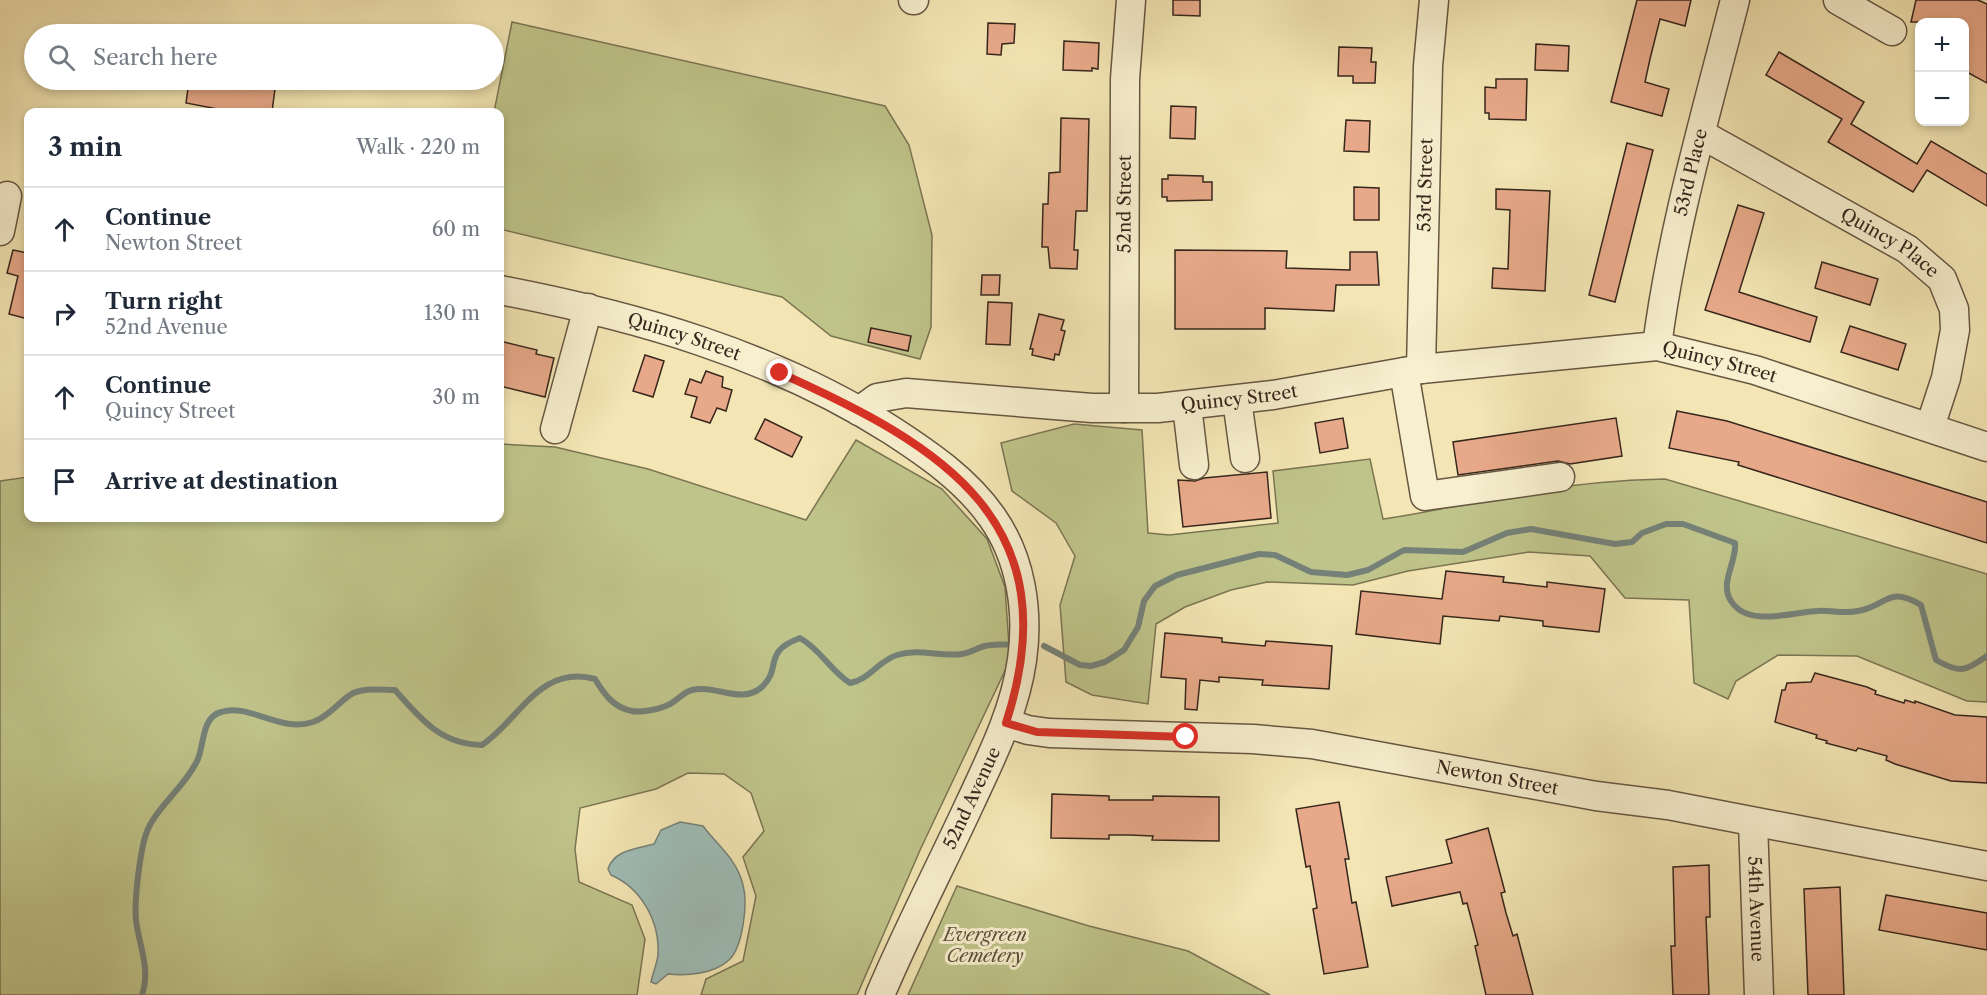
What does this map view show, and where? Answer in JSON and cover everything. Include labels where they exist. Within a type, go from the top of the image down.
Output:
[{"type":"street","name":"52nd Street","points":[[1124,408],[1125,80],[1131,0]]},
{"type":"street","name":"53rd Street","points":[[1434,0],[1428,66],[1413,370],[1425,496],[1560,477]]},
{"type":"street","name":"53rd Place","points":[[1657,346],[1663,297],[1735,0]]},
{"type":"street","points":[[1838,0],[1892,31]]},
{"type":"street","name":"Quincy Place","points":[[1701,134],[1907,249],[1942,279],[1954,309],[1955,330],[1946,378],[1930,427]]},
{"type":"street","points":[[0,231],[12,198]]},
{"type":"street","name":"Quincy Street","points":[[504,291],[588,308],[651,325],[714,346],[780,373],[859,411],[877,398],[906,393],[1124,408],[1187,406],[1237,400],[1413,370],[1657,346],[1755,370],[1987,447]]},
{"type":"street","points":[[555,429],[588,308]]},
{"type":"street","points":[[1237,400],[1245,458]]},
{"type":"street","points":[[1187,406],[1194,465]]},
{"type":"street","name":"52nd Avenue","points":[[859,411],[927,454],[965,485],[992,517],[1011,551],[1021,586],[1024,640],[1020,673],[1006,723],[880,995]]},
{"type":"street","name":"Newton Street","points":[[1006,723],[1028,730],[1050,733],[1243,738],[1312,744],[1987,866]]},
{"type":"street","name":"54th Avenue","points":[[1753,822],[1759,995]]},
{"type":"green space","points":[[512,22],[885,106],[909,145],[932,235],[931,327],[920,359],[831,336],[782,297],[504,230],[504,108],[495,108],[498,90],[504,90],[504,62]]},
{"type":"green space","points":[[1074,424],[1142,430],[1148,533],[1169,535],[1278,523],[1273,471],[1370,459],[1383,519],[1537,490],[1574,485],[1665,479],[1987,574],[1987,702],[1967,701],[1857,656],[1778,655],[1736,681],[1728,699],[1694,683],[1689,600],[1625,598],[1590,556],[1529,552],[1408,571],[1353,585],[1267,582],[1231,590],[1185,607],[1156,624],[1148,704],[1092,695],[1066,682],[1060,605],[1075,556],[1056,523],[1012,491],[1001,443]]},
{"type":"green space","points":[[856,440],[942,489],[987,539],[1005,587],[1010,660],[921,848],[857,995],[701,995],[706,979],[743,961],[756,896],[743,857],[764,831],[751,793],[724,774],[688,773],[656,789],[580,808],[575,849],[579,882],[632,905],[645,939],[637,995],[0,995],[0,481],[24,478],[24,522],[504,522],[504,444],[555,447],[648,469],[806,520]]},
{"type":"green space","name":"Evergreen Cemetery","points":[[957,886],[1089,926],[1188,951],[1270,995],[908,995]]},
{"type":"water","points":[[680,822],[703,826],[736,867],[744,893],[743,924],[734,954],[723,965],[700,973],[668,974],[656,984],[651,982],[658,955],[658,942],[652,918],[640,897],[622,881],[611,875],[608,869],[620,854],[654,844],[661,830]]},
{"type":"building","points":[[1173,0],[1200,0],[1200,16],[1173,15]]},
{"type":"building","points":[[1637,0],[1691,0],[1685,26],[1660,19],[1650,59],[1645,82],[1669,89],[1662,116],[1611,102]]},
{"type":"building","points":[[1916,0],[1978,0],[1987,4],[1987,83],[1969,73],[1969,18],[1915,18],[1915,22],[1911,22]]},
{"type":"building","points":[[988,23],[1015,24],[1014,43],[1002,44],[1001,55],[987,54]]},
{"type":"building","points":[[1064,41],[1099,43],[1098,69],[1092,68],[1092,71],[1063,70]]},
{"type":"building","points":[[1536,44],[1569,46],[1568,71],[1535,70]]},
{"type":"building","points":[[1339,47],[1372,48],[1371,62],[1376,62],[1375,83],[1353,83],[1353,76],[1338,76]]},
{"type":"building","points":[[1779,52],[1864,102],[1851,124],[1917,164],[1931,141],[1987,174],[1987,206],[1927,170],[1913,192],[1828,142],[1842,119],[1766,75]]},
{"type":"building","points":[[1496,79],[1527,79],[1526,120],[1489,119],[1489,113],[1485,113],[1485,87],[1496,88]]},
{"type":"building","points":[[188,90],[275,90],[273,108],[212,108],[186,103]]},
{"type":"building","points":[[1171,106],[1196,107],[1195,139],[1170,138]]},
{"type":"building","points":[[1061,118],[1089,119],[1087,211],[1076,211],[1074,250],[1078,250],[1077,269],[1050,268],[1048,247],[1042,247],[1043,204],[1048,204],[1049,173],[1060,172]]},
{"type":"building","points":[[1346,120],[1370,121],[1369,152],[1344,151]]},
{"type":"building","points":[[1627,143],[1653,150],[1615,302],[1589,295]]},
{"type":"building","points":[[1168,175],[1203,176],[1203,182],[1212,182],[1212,200],[1167,201],[1167,197],[1162,197],[1162,179],[1168,179]]},
{"type":"building","points":[[1354,187],[1379,188],[1379,220],[1354,220]]},
{"type":"building","points":[[1496,189],[1550,191],[1545,291],[1492,288],[1493,268],[1508,269],[1510,210],[1496,209]]},
{"type":"building","points":[[1738,205],[1764,213],[1739,292],[1817,317],[1810,342],[1705,310]]},
{"type":"building","points":[[13,250],[24,252],[24,318],[9,314],[18,276],[7,273]]},
{"type":"building","points":[[1175,250],[1287,251],[1286,268],[1350,270],[1350,252],[1377,252],[1379,285],[1336,285],[1334,311],[1265,308],[1265,329],[1175,329]]},
{"type":"building","points":[[1822,262],[1878,279],[1870,305],[1815,288]]},
{"type":"building","points":[[982,275],[1000,275],[999,295],[981,295]]},
{"type":"building","points":[[988,302],[1012,303],[1010,345],[986,344]]},
{"type":"building","points":[[1039,314],[1064,320],[1061,330],[1065,331],[1059,355],[1055,354],[1054,360],[1032,355],[1033,349],[1030,349]]},
{"type":"building","points":[[1850,326],[1906,344],[1898,370],[1841,352]]},
{"type":"building","points":[[871,328],[911,336],[908,351],[868,342]]},
{"type":"building","points":[[504,342],[537,350],[536,354],[554,358],[545,397],[504,387]]},
{"type":"building","points":[[645,355],[664,361],[653,397],[633,391]]},
{"type":"building","points":[[706,371],[723,377],[722,387],[732,390],[726,411],[717,408],[710,423],[691,417],[697,397],[685,394],[690,379],[701,383]]},
{"type":"building","points":[[1677,411],[1727,421],[1987,502],[1987,543],[1738,465],[1739,462],[1669,448]]},
{"type":"building","points":[[1343,418],[1348,448],[1320,453],[1315,423]]},
{"type":"building","points":[[1616,418],[1622,456],[1570,464],[1558,461],[1458,475],[1453,442]]},
{"type":"building","points":[[765,419],[802,437],[792,457],[755,439]]},
{"type":"building","points":[[1267,472],[1271,518],[1183,527],[1178,480],[1195,481],[1204,478]]},
{"type":"building","points":[[1446,571],[1504,577],[1503,582],[1547,587],[1547,582],[1605,589],[1599,632],[1543,626],[1543,621],[1500,616],[1499,621],[1443,616],[1440,644],[1356,634],[1361,591],[1442,599]]},
{"type":"building","points":[[1165,633],[1222,638],[1222,642],[1265,646],[1266,641],[1332,646],[1329,689],[1262,685],[1263,680],[1219,677],[1219,682],[1200,680],[1197,710],[1185,709],[1186,679],[1161,677]]},
{"type":"building","points":[[1815,673],[1867,687],[1876,691],[1875,694],[1904,703],[1905,700],[1915,703],[1915,701],[1955,715],[1987,717],[1987,783],[1951,781],[1895,764],[1886,760],[1887,756],[1826,743],[1827,741],[1816,738],[1817,735],[1775,722],[1782,690],[1785,690],[1787,683],[1811,682]]},
{"type":"building","points":[[1052,794],[1109,796],[1109,800],[1153,800],[1153,796],[1219,797],[1219,841],[1152,840],[1153,836],[1129,835],[1109,835],[1109,839],[1051,838]]},
{"type":"building","points":[[1339,802],[1349,859],[1345,859],[1352,903],[1356,902],[1368,967],[1324,974],[1313,909],[1317,908],[1310,866],[1306,867],[1296,809]]},
{"type":"building","points":[[1488,828],[1505,892],[1501,893],[1506,913],[1513,936],[1517,934],[1533,995],[1486,995],[1475,946],[1478,945],[1467,903],[1463,904],[1460,892],[1392,906],[1386,877],[1452,863],[1446,840]]},
{"type":"building","points":[[1709,865],[1710,917],[1706,917],[1709,995],[1673,995],[1671,946],[1675,946],[1673,867]]},
{"type":"building","points":[[1840,887],[1844,995],[1808,995],[1804,889]]},
{"type":"building","points":[[1886,895],[1987,913],[1987,950],[1879,930]]},
{"type":"waterway","points":[[1044,646],[1080,665],[1091,666],[1105,662],[1124,650],[1138,627],[1144,601],[1155,586],[1177,575],[1259,554],[1275,555],[1311,572],[1347,575],[1368,570],[1404,550],[1463,552],[1507,533],[1531,529],[1615,544],[1632,542],[1642,533],[1666,524],[1683,524],[1735,543],[1727,587],[1728,594],[1731,601],[1748,614],[1771,617],[1817,611],[1853,612],[1894,597],[1901,597],[1921,605],[1936,660],[1962,669],[1987,656]]},
{"type":"waterway","points":[[142,995],[145,967],[137,930],[136,912],[140,864],[146,834],[156,815],[193,769],[207,725],[210,719],[221,712],[243,711],[289,724],[301,724],[323,717],[355,692],[395,690],[423,720],[443,735],[467,744],[482,745],[532,697],[559,679],[576,677],[595,679],[615,704],[632,711],[640,711],[665,706],[692,690],[738,694],[755,692],[768,679],[774,660],[781,649],[800,638],[814,648],[850,683],[863,678],[884,661],[905,653],[962,654],[985,646],[1013,644]]},
{"type":"route","points":[[780,373],[859,411],[906,439],[965,485],[992,517],[1011,551],[1017,568],[1023,603],[1023,657],[1006,723],[1037,732],[1186,737]]}]
